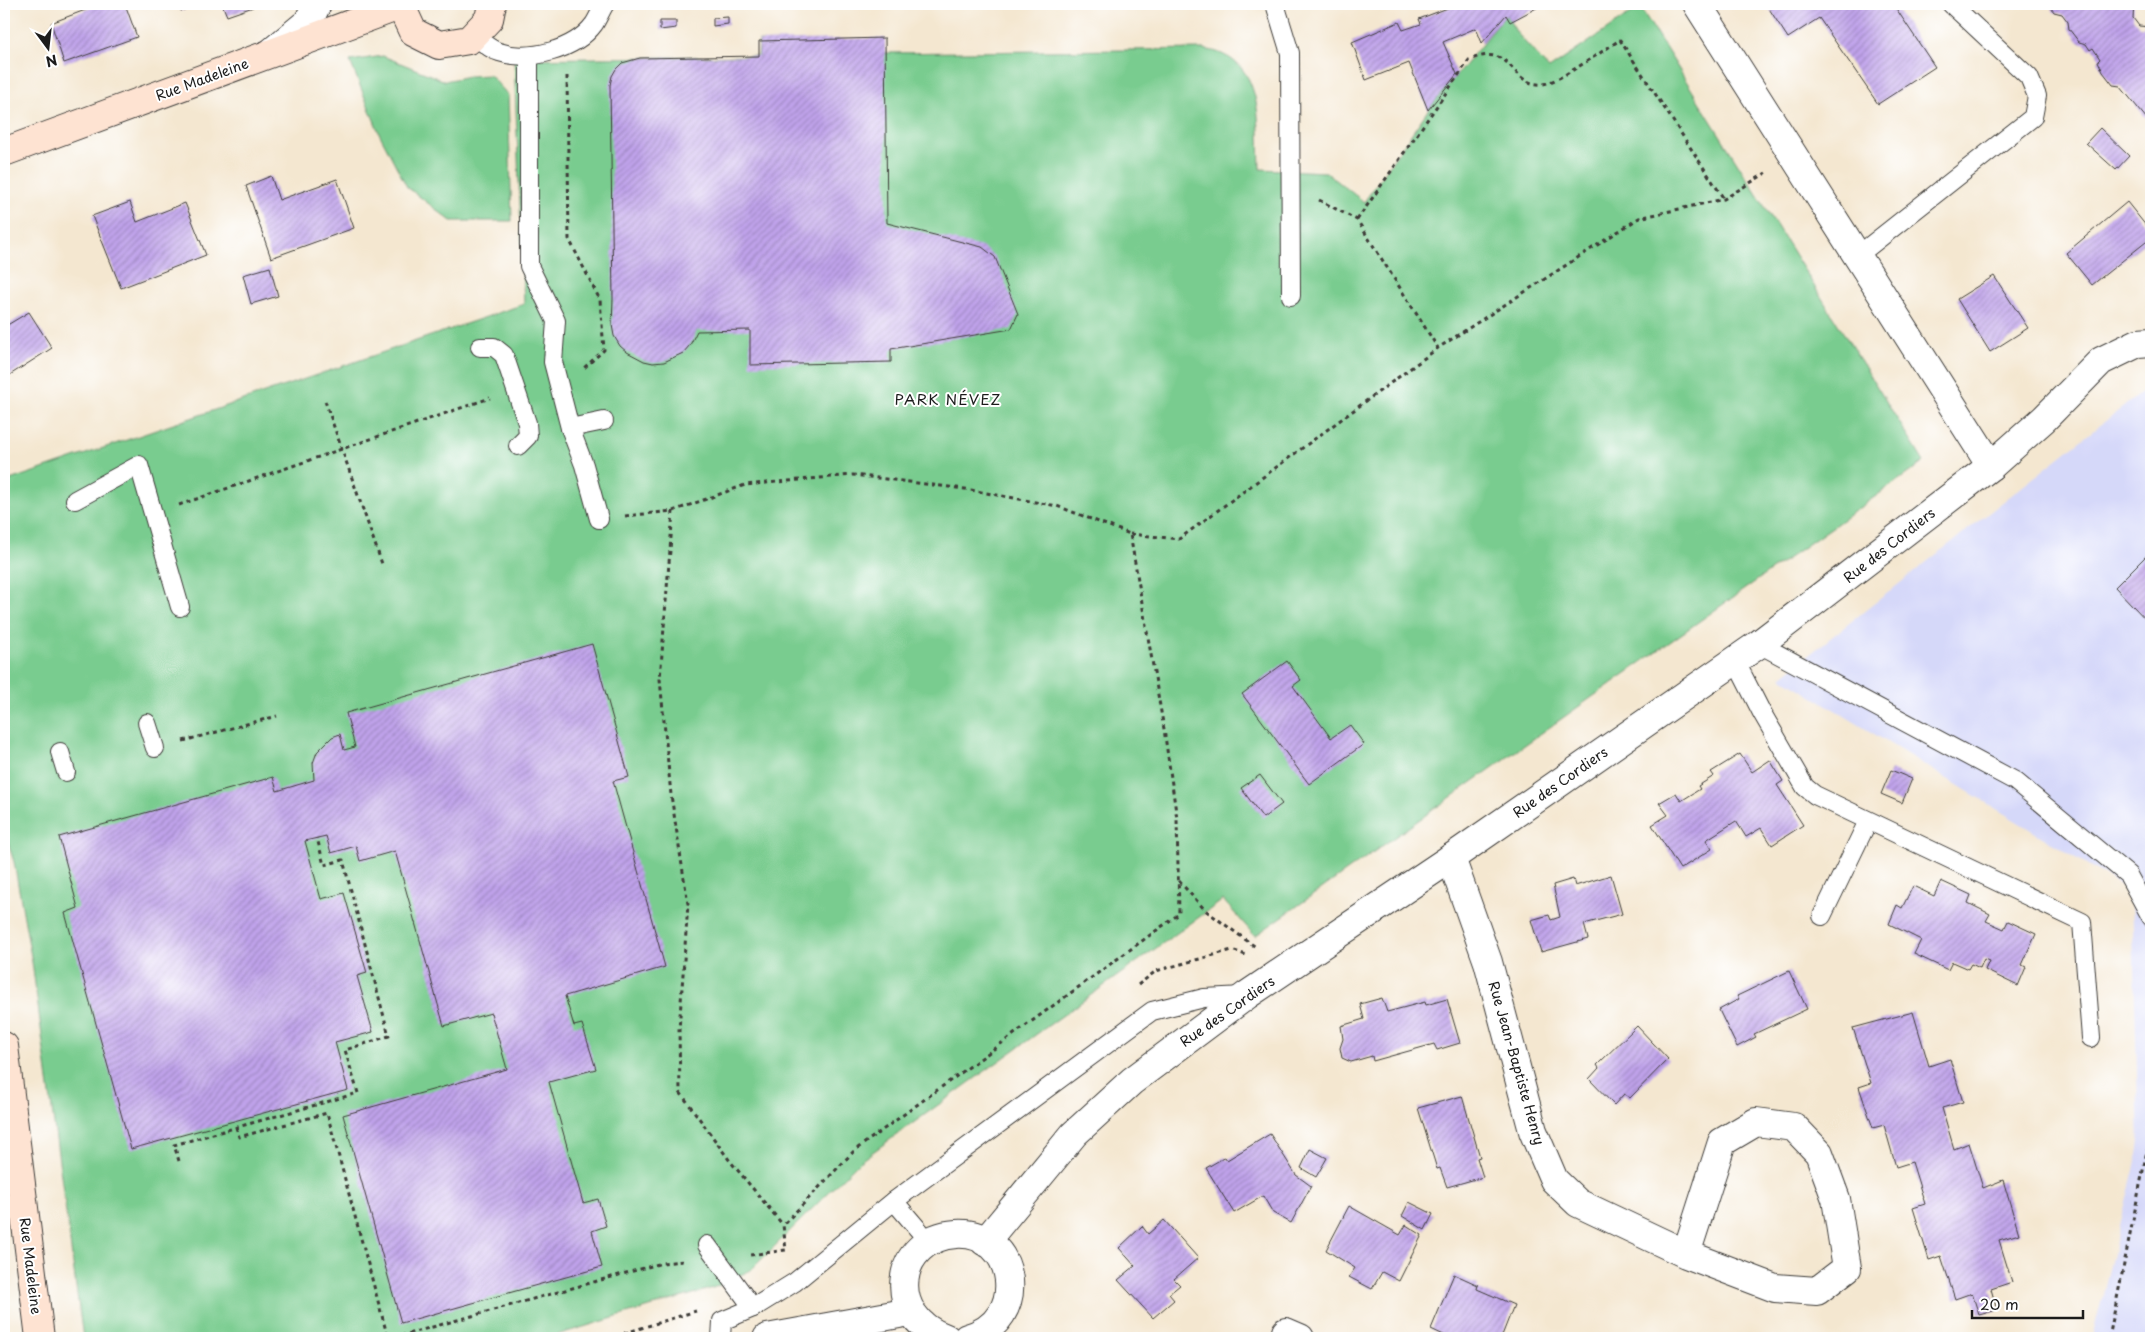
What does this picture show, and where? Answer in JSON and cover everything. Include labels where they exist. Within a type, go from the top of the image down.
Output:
[{"type":"main road","points":[[399,5],[413,32],[439,45],[468,40],[489,19],[492,4]]},
{"type":"main road","name":"Rue Madeleine","points":[[4,152],[268,56],[399,5]]},
{"type":"main road","name":"Rue Madeleine","points":[[4,1046],[6,1087],[40,1338]]},
{"type":"street","points":[[268,56],[308,22],[317,4]]},
{"type":"street","points":[[1697,4],[1991,466]]},
{"type":"street","name":"Rue des Cordiers","points":[[985,1242],[1074,1134],[1132,1081],[1247,995],[1451,858],[1759,644],[1991,466],[2044,419],[2101,361],[2138,343],[2151,342]]},
{"type":"street","name":"Rue Jean-Baptiste Henry","points":[[1451,858],[1488,962],[1534,1131],[1554,1180],[1578,1203],[1686,1254]]},
{"type":"street","points":[[1756,1122],[1794,1127],[1819,1153],[1837,1208],[1847,1268],[1817,1291],[1775,1288],[1686,1254],[1722,1142],[1756,1122]]},
{"type":"street","points":[[946,1338],[932,1334],[920,1325],[910,1312],[904,1289],[904,1281],[908,1266],[917,1252],[929,1242],[942,1236],[957,1234],[972,1236],[985,1242],[998,1253],[1006,1268],[1010,1284],[1008,1301],[1001,1316],[985,1335]]},
{"type":"street","points":[[767,1338],[910,1312]]},
{"type":"lane","points":[[474,35],[486,45],[499,52],[529,64],[566,47],[593,25],[605,4]]},
{"type":"lane","points":[[1275,4],[1290,53],[1291,296]]},
{"type":"lane","points":[[1858,256],[2033,117],[2037,96],[2029,78],[1951,4]]},
{"type":"lane","points":[[529,64],[529,266],[556,321],[553,362],[570,428],[584,465],[599,519]]},
{"type":"lane","points":[[480,347],[494,346],[504,355],[528,430],[528,436],[518,446]]},
{"type":"lane","points":[[570,428],[604,422]]},
{"type":"lane","points":[[75,500],[139,464],[180,607]]},
{"type":"lane","points":[[1759,644],[2015,781],[2128,875],[2151,917]]},
{"type":"lane","points":[[1735,660],[1762,713],[1805,787],[1815,795],[2082,922],[2091,1038]]},
{"type":"lane","points":[[147,723],[155,748]]},
{"type":"lane","points":[[60,752],[66,772]]},
{"type":"lane","points":[[1822,916],[1868,821]]},
{"type":"lane","points":[[721,1338],[722,1321],[753,1308],[795,1282],[894,1201],[1152,1011],[1204,998],[1247,995]]},
{"type":"lane","points":[[894,1201],[929,1242]]},
{"type":"lane","points":[[712,1252],[753,1308]]},
{"type":"path","points":[[1357,220],[1469,60],[1488,54],[1498,56],[1505,60],[1523,80],[1530,83],[1546,84],[1620,40],[1724,199]]},
{"type":"path","points":[[529,64],[567,71],[569,239],[600,300],[604,350],[587,368],[557,374]]},
{"type":"path","points":[[620,517],[673,511],[744,485],[853,474],[965,489],[1057,506],[1130,534],[1179,539],[1438,348],[1639,218],[1724,199],[1793,155]]},
{"type":"path","points":[[1291,185],[1357,220],[1438,348]]},
{"type":"path","points":[[154,514],[516,389]]},
{"type":"path","points":[[325,401],[382,564]]},
{"type":"path","points":[[393,1338],[662,1263],[712,1252],[786,1250],[783,1225],[730,1161],[680,1092],[680,1030],[688,904],[671,795],[660,679],[673,511]]},
{"type":"path","points":[[783,1225],[855,1150],[1179,914],[1176,810],[1130,534]]},
{"type":"path","points":[[177,743],[277,716]]},
{"type":"path","points":[[179,1161],[174,1144],[358,1093],[345,1050],[390,1036],[343,860],[324,866],[317,838]]},
{"type":"path","points":[[1178,880],[1205,910],[1257,948],[1265,943]]},
{"type":"path","points":[[236,1127],[239,1137],[327,1113],[388,1338]]},
{"type":"path","points":[[2109,1338],[2149,1141],[2151,1114]]},
{"type":"shaded area","points":[[2151,385],[2151,1338],[2092,1338],[2139,1149],[2132,892],[1781,677]]},
{"type":"green space","points":[[1640,7],[1924,462],[1255,936],[1223,900],[859,1162],[751,1270],[713,1288],[547,1338],[83,1338],[32,962],[14,862],[4,830],[4,482],[524,304],[514,59],[758,56],[759,41],[885,53],[1205,49],[1220,53],[1236,63],[1246,74],[1256,104],[1260,169],[1326,172],[1364,202],[1428,110],[1506,15],[1517,33],[1549,69]]},
{"type":"green space","points":[[383,56],[445,81],[469,76],[490,75],[508,95],[512,221],[451,221],[407,187],[380,135],[350,61]]},
{"type":"building","points":[[101,4],[125,4],[137,37],[64,63],[51,23]]},
{"type":"building","points":[[178,4],[199,4],[181,11]]},
{"type":"building","points":[[222,4],[252,4],[253,7],[227,16]]},
{"type":"building","points":[[1458,4],[1544,4],[1510,22],[1506,15],[1482,43],[1476,28],[1443,42],[1457,74],[1428,110],[1409,63],[1366,80],[1352,42],[1399,22],[1403,30],[1421,24],[1419,19]]},
{"type":"building","points":[[1766,4],[1893,4],[1935,67],[1878,104],[1819,18],[1788,38]]},
{"type":"building","points":[[2048,4],[2134,4],[2133,18],[2139,26],[2151,27],[2151,131],[2147,125],[2147,119],[2120,86],[2113,85],[2103,72],[2098,61],[2100,59],[2093,48],[2090,50],[2086,44],[2079,42],[2069,29],[2068,22],[2062,14],[2054,12]]},
{"type":"building","points":[[728,17],[728,24],[713,26],[713,18]]},
{"type":"building","points":[[660,21],[676,21],[676,28],[660,30]]},
{"type":"building","points":[[885,38],[887,223],[982,247],[995,257],[1018,314],[1011,329],[891,349],[891,362],[750,365],[750,330],[697,331],[690,345],[683,353],[664,362],[653,363],[644,361],[627,352],[620,346],[614,336],[612,325],[610,85],[616,69],[622,63],[640,58],[759,56],[759,41]]},
{"type":"building","points":[[2100,128],[2129,156],[2116,170],[2086,143]]},
{"type":"building","points":[[271,176],[279,200],[337,179],[354,228],[271,258],[246,186]]},
{"type":"building","points":[[130,202],[137,222],[185,203],[206,255],[121,288],[92,216]]},
{"type":"building","points":[[2127,202],[2151,232],[2151,238],[2092,285],[2066,253]]},
{"type":"building","points":[[270,267],[278,296],[251,304],[243,275]]},
{"type":"building","points":[[1994,276],[2028,328],[1990,352],[1957,299]]},
{"type":"building","points":[[29,312],[52,348],[5,378],[4,327]]},
{"type":"building","points":[[2151,551],[2151,625],[2115,587]]},
{"type":"building","points":[[592,644],[629,777],[613,781],[665,967],[565,996],[574,1026],[582,1024],[596,1069],[549,1082],[583,1203],[598,1199],[606,1226],[592,1231],[602,1267],[401,1323],[343,1115],[507,1069],[491,1013],[444,1026],[395,851],[360,861],[356,846],[331,853],[326,836],[305,841],[321,899],[344,893],[367,973],[357,976],[373,1032],[335,1042],[348,1090],[131,1149],[65,913],[78,908],[59,837],[273,777],[277,791],[314,780],[313,763],[317,752],[332,737],[340,734],[344,750],[355,747],[346,713]]},
{"type":"building","points":[[1287,661],[1301,680],[1293,686],[1331,738],[1350,725],[1364,744],[1309,784],[1242,694]]},
{"type":"building","points":[[1740,754],[1752,772],[1770,760],[1783,781],[1777,785],[1803,825],[1772,845],[1761,828],[1746,837],[1736,821],[1706,840],[1712,849],[1680,869],[1652,825],[1668,815],[1659,803],[1676,793],[1681,801],[1700,789],[1698,786],[1714,776],[1711,772]]},
{"type":"building","points":[[1891,770],[1912,779],[1902,803],[1881,794]]},
{"type":"building","points":[[1260,775],[1282,804],[1263,818],[1241,788]]},
{"type":"building","points":[[1611,875],[1622,914],[1584,924],[1588,939],[1541,952],[1531,920],[1549,915],[1551,920],[1560,917],[1553,885],[1573,879],[1575,886]]},
{"type":"building","points":[[1941,881],[1971,895],[1968,903],[1990,914],[1986,921],[2004,929],[2008,921],[2036,934],[2022,965],[2026,967],[2018,986],[1985,970],[1989,961],[1984,959],[1980,968],[1971,964],[1968,969],[1952,962],[1948,970],[1914,954],[1921,940],[1889,924],[1897,905],[1902,908],[1913,886],[1934,896]]},
{"type":"building","points":[[1789,971],[1807,1009],[1754,1034],[1756,1037],[1737,1047],[1719,1010],[1739,999],[1737,996]]},
{"type":"building","points":[[1382,998],[1387,1012],[1425,1002],[1426,1005],[1447,999],[1460,1043],[1437,1050],[1434,1044],[1373,1061],[1372,1056],[1351,1062],[1342,1058],[1340,1048],[1343,1039],[1341,1026],[1364,1019],[1360,1004]]},
{"type":"building","points":[[1913,1012],[1929,1066],[1950,1059],[1963,1102],[1942,1108],[1954,1149],[1969,1143],[1983,1188],[2003,1180],[2019,1234],[1999,1240],[2012,1282],[1991,1289],[1997,1310],[1979,1315],[1972,1293],[1955,1299],[1941,1256],[1929,1260],[1913,1208],[1925,1204],[1912,1162],[1896,1167],[1884,1125],[1873,1128],[1859,1087],[1871,1083],[1853,1028]]},
{"type":"building","points":[[1637,1026],[1668,1059],[1630,1098],[1624,1094],[1614,1105],[1589,1079],[1599,1068],[1597,1065]]},
{"type":"building","points":[[1462,1096],[1480,1157],[1477,1158],[1483,1177],[1447,1187],[1440,1168],[1437,1169],[1418,1108]]},
{"type":"building","points":[[1270,1134],[1296,1175],[1311,1186],[1291,1223],[1273,1213],[1263,1196],[1234,1213],[1206,1168],[1225,1157],[1227,1160]]},
{"type":"building","points":[[1310,1149],[1327,1158],[1316,1177],[1301,1168]]},
{"type":"building","points":[[1409,1202],[1433,1214],[1425,1230],[1402,1216]]},
{"type":"building","points":[[1349,1206],[1400,1235],[1406,1225],[1422,1235],[1399,1281],[1382,1272],[1372,1289],[1349,1277],[1355,1268],[1326,1250]]},
{"type":"building","points":[[1164,1220],[1198,1258],[1174,1279],[1180,1285],[1169,1294],[1174,1300],[1153,1318],[1118,1280],[1135,1266],[1119,1248],[1142,1226],[1148,1234]]},
{"type":"building","points":[[1454,1274],[1478,1285],[1477,1289],[1514,1305],[1501,1338],[1450,1338],[1431,1329]]},
{"type":"district","name":"PARK NÉVEZ","points":[[948,398]]}]
